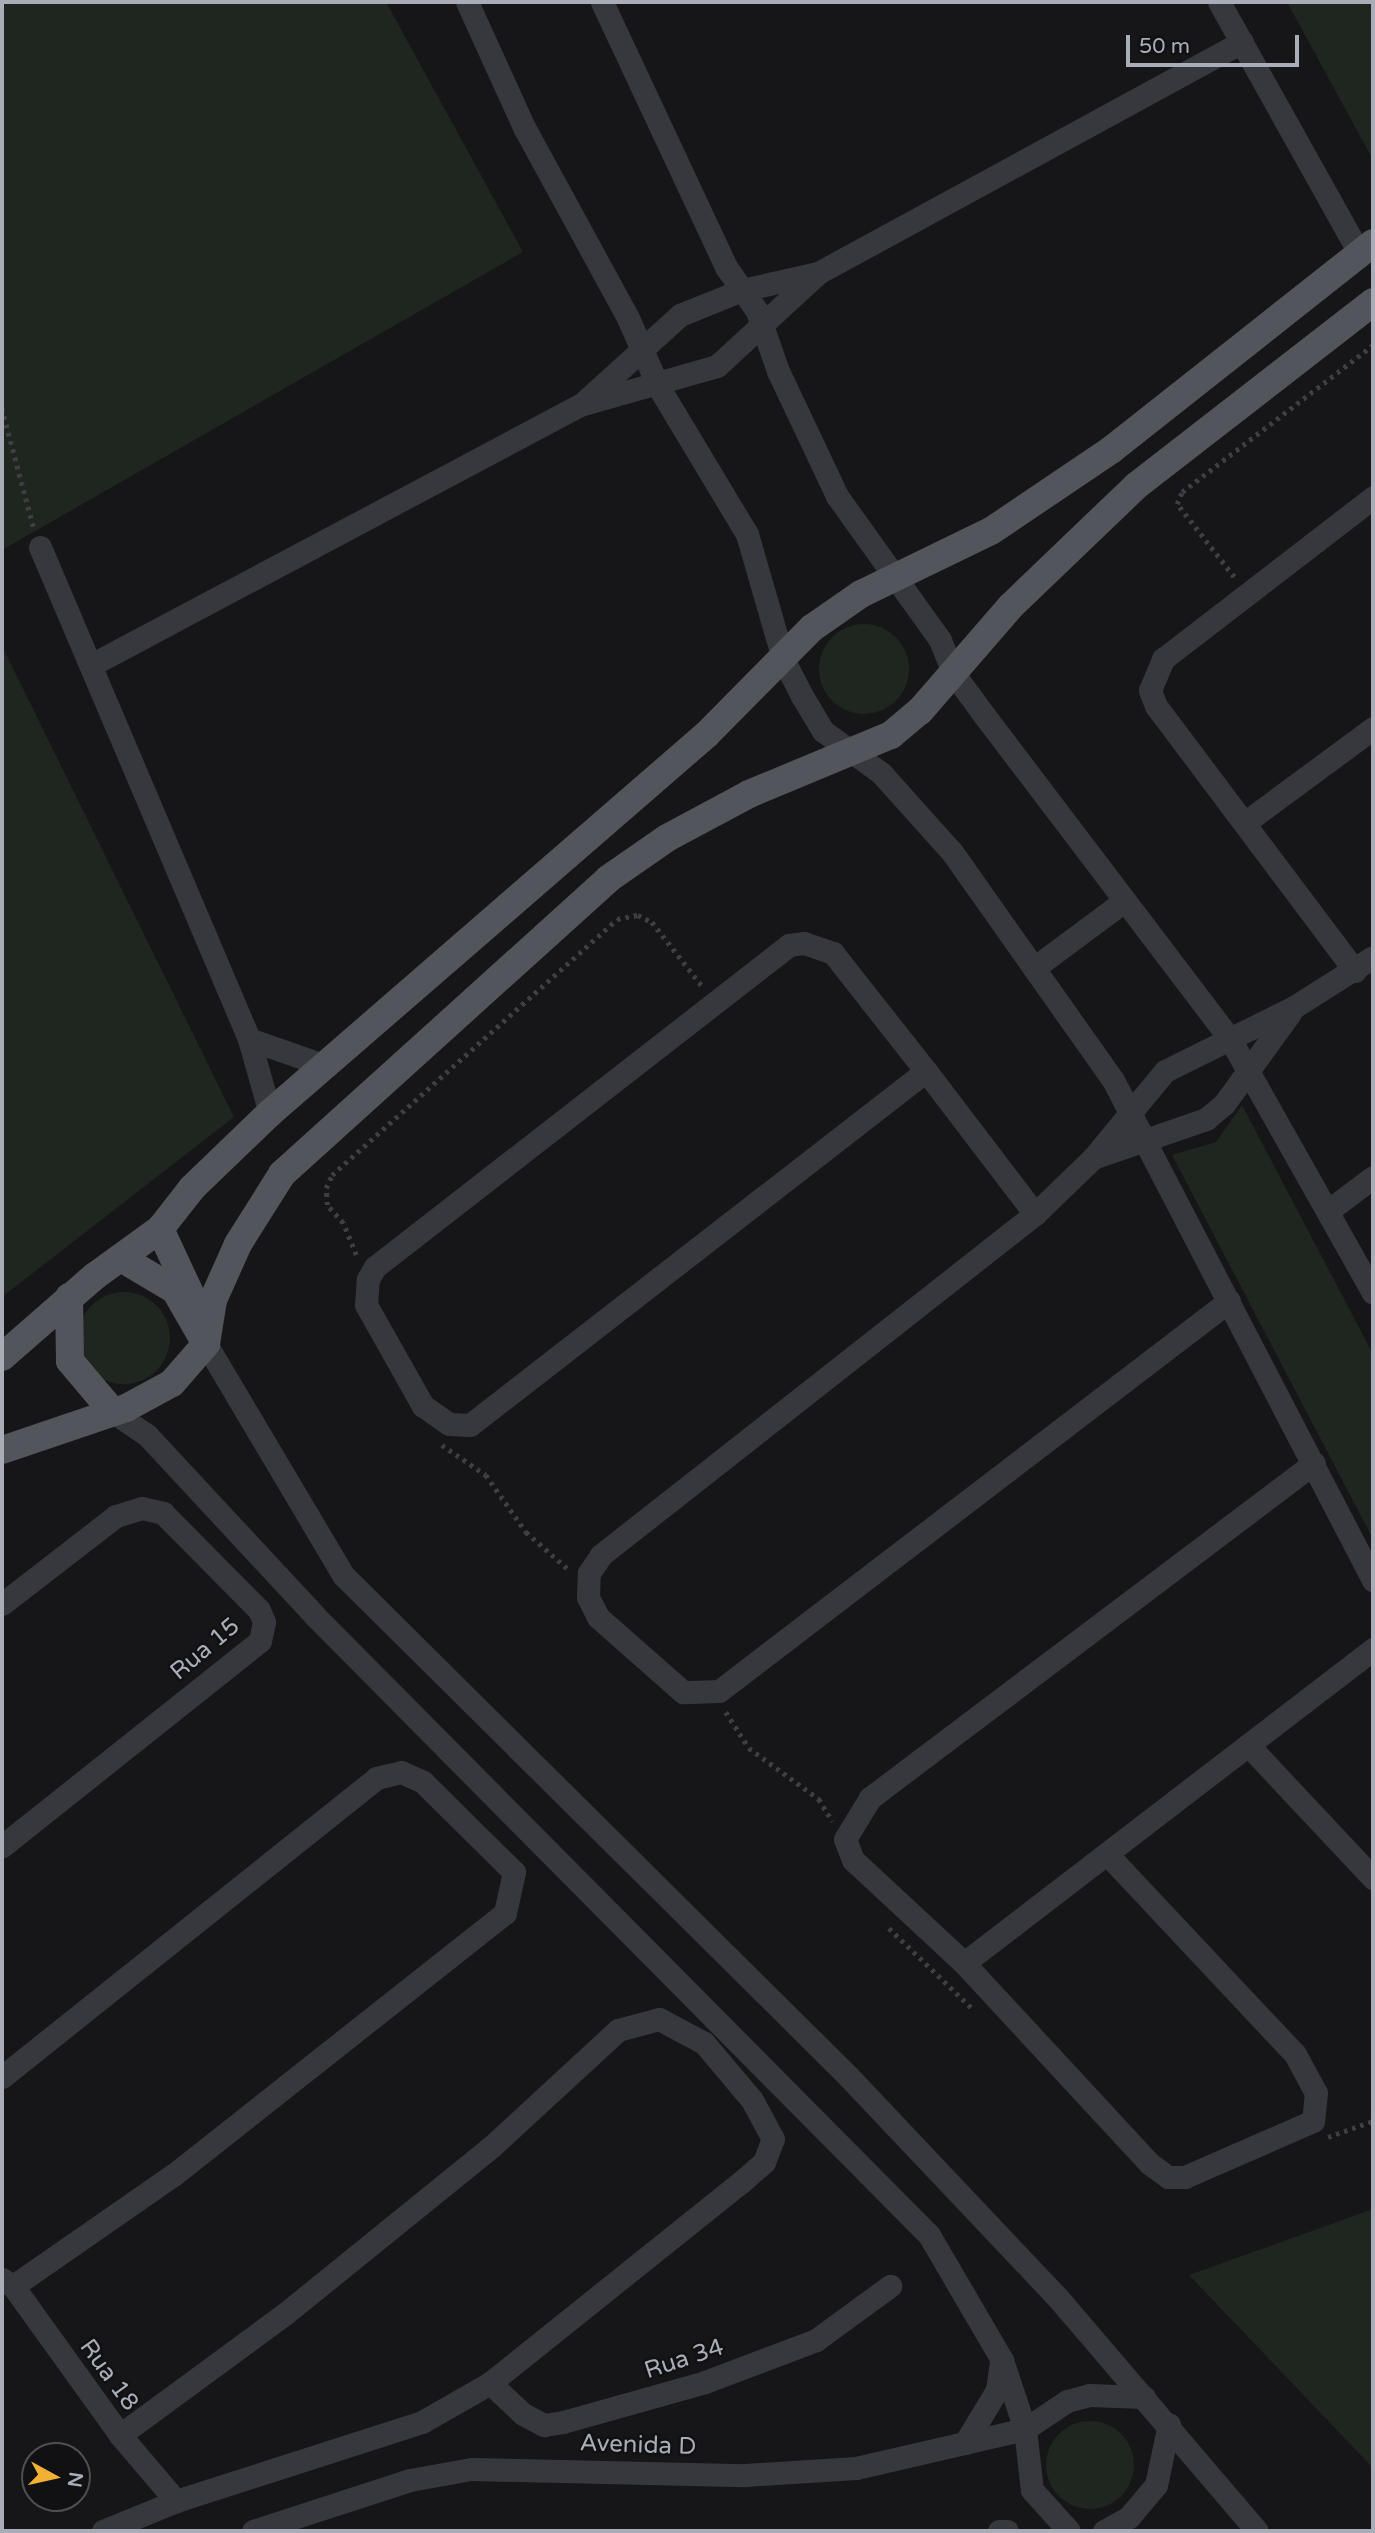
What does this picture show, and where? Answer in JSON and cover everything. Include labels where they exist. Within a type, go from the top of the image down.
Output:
[{"type":"main road","points":[[2,1357],[69,1297],[160,1229],[192,1188],[270,1113],[606,825],[783,659],[812,628],[896,578],[991,530],[1111,450],[1366,248]]},
{"type":"main road","points":[[2,1450],[159,1394],[206,1344],[214,1300],[233,1255],[282,1174],[608,879],[667,838],[749,793],[891,735],[954,674],[1011,606],[1136,486],[1373,302]]},
{"type":"main road","points":[[160,1229],[193,1296],[206,1344]]},
{"type":"main road","points":[[121,1258],[175,1290],[206,1344]]},
{"type":"main road","points":[[69,1297],[70,1361],[113,1412]]},
{"type":"street","points":[[467,2],[525,129],[658,386],[747,534],[783,659],[823,731],[907,798],[1034,968],[1129,1109],[1373,1580]]},
{"type":"street","points":[[602,2],[726,267],[763,328],[778,372],[837,496],[940,640],[954,674],[1123,902],[1230,1039],[1373,1293]]},
{"type":"street","points":[[1219,2],[1366,248]]},
{"type":"street","points":[[580,405],[680,315],[742,290],[818,273],[1242,42]]},
{"type":"street","points":[[93,664],[580,405],[658,386],[717,366],[763,328],[818,273]]},
{"type":"street","points":[[1355,971],[1247,821],[1156,706],[1150,690],[1163,659],[1373,497]]},
{"type":"street","points":[[40,547],[93,664],[249,1039],[270,1113]]},
{"type":"street","points":[[1247,821],[1373,728]]},
{"type":"street","points":[[1034,968],[1123,902]]},
{"type":"street","points":[[926,1072],[470,1425],[449,1424],[423,1406],[366,1305],[368,1279],[376,1267],[789,945],[820,945],[833,953],[926,1072],[1035,1214]]},
{"type":"street","points":[[1229,1301],[719,1691],[683,1692],[598,1617],[588,1597],[589,1573],[601,1555],[1035,1214],[1093,1158],[1129,1109],[1165,1071],[1294,1007],[1355,971],[1373,957]]},
{"type":"street","points":[[1093,1158],[1144,1138],[1206,1119],[1224,1104],[1246,1069],[1294,1007]]},
{"type":"street","points":[[249,1039],[326,1066]]},
{"type":"street","points":[[1328,1211],[1373,1177]]},
{"type":"street","points":[[206,1344],[344,1575],[848,2076],[1021,2257],[1169,2424],[1257,2531]]},
{"type":"street","points":[[113,1412],[147,1435],[315,1616],[929,2235],[1002,2360],[1025,2429],[1032,2490],[1069,2531]]},
{"type":"street","points":[[1107,1853],[1294,2054],[1316,2092],[1313,2121],[1185,2177],[1168,2177],[1150,2164],[964,1963],[853,1860],[845,1839],[853,1818],[870,1798],[1314,1463]]},
{"type":"street","name":"Rua 15","points":[[2,1604],[116,1516],[142,1507],[163,1513],[259,1610],[264,1622],[260,1641],[2,1846]]},
{"type":"street","points":[[964,1963],[1373,1649]]},
{"type":"street","points":[[1248,1745],[1373,1878]]},
{"type":"street","points":[[2,2077],[376,1777],[401,1772],[423,1782],[513,1872],[505,1913],[173,2175],[7,2283]]},
{"type":"street","points":[[103,2531],[176,2501],[422,2422],[490,2382],[764,2162],[773,2139],[752,2100],[704,2043],[659,2019],[618,2031],[491,2147],[286,2313],[120,2435]]},
{"type":"street","name":"Rua 18","points":[[7,2283],[120,2435],[176,2501]]},
{"type":"street","name":"Rua 34","points":[[490,2382],[523,2414],[544,2425],[563,2422],[705,2382],[816,2340],[890,2286]]},
{"type":"street","points":[[965,2443],[997,2390],[1002,2360]]},
{"type":"street","points":[[1025,2429],[1067,2401],[1089,2395],[1144,2398]]},
{"type":"street","points":[[1104,2531],[1129,2516],[1156,2485],[1169,2424]]},
{"type":"street","name":"Avenida D","points":[[253,2531],[410,2480],[471,2469],[745,2475],[856,2468],[1025,2429]]},
{"type":"street","points":[[999,2531],[1007,2531]]},
{"type":"path","points":[[1248,593],[1186,518],[1177,503],[1182,492],[1373,345]]},
{"type":"path","points":[[2,408],[40,547]]},
{"type":"shaded area","points":[[2,2],[386,2],[523,252],[2,550]]},
{"type":"shaded area","points":[[1287,2],[1373,2],[1373,160]]},
{"type":"shaded area","points":[[855,624],[873,624],[889,631],[902,644],[909,660],[909,678],[902,694],[889,707],[873,714],[855,714],[839,707],[826,694],[819,678],[819,660],[826,644],[839,631]]},
{"type":"shaded area","points":[[2,646],[234,1117],[2,1297]]},
{"type":"shaded area","points":[[1242,1105],[1373,1354],[1373,1539],[1172,1155],[1216,1142]]},
{"type":"shaded area","points":[[124,1292],[142,1295],[157,1305],[167,1320],[170,1338],[167,1356],[157,1371],[142,1381],[124,1384],[106,1381],[91,1371],[81,1356],[78,1338],[81,1320],[91,1305],[106,1295]]},
{"type":"shaded area","points":[[1373,2209],[1373,2468],[1189,2275]]},
{"type":"shaded area","points":[[1081,2421],[1099,2421],[1115,2428],[1127,2440],[1134,2456],[1134,2474],[1127,2490],[1115,2502],[1099,2509],[1081,2509],[1065,2502],[1053,2490],[1046,2474],[1046,2456],[1053,2440],[1065,2428]]}]
